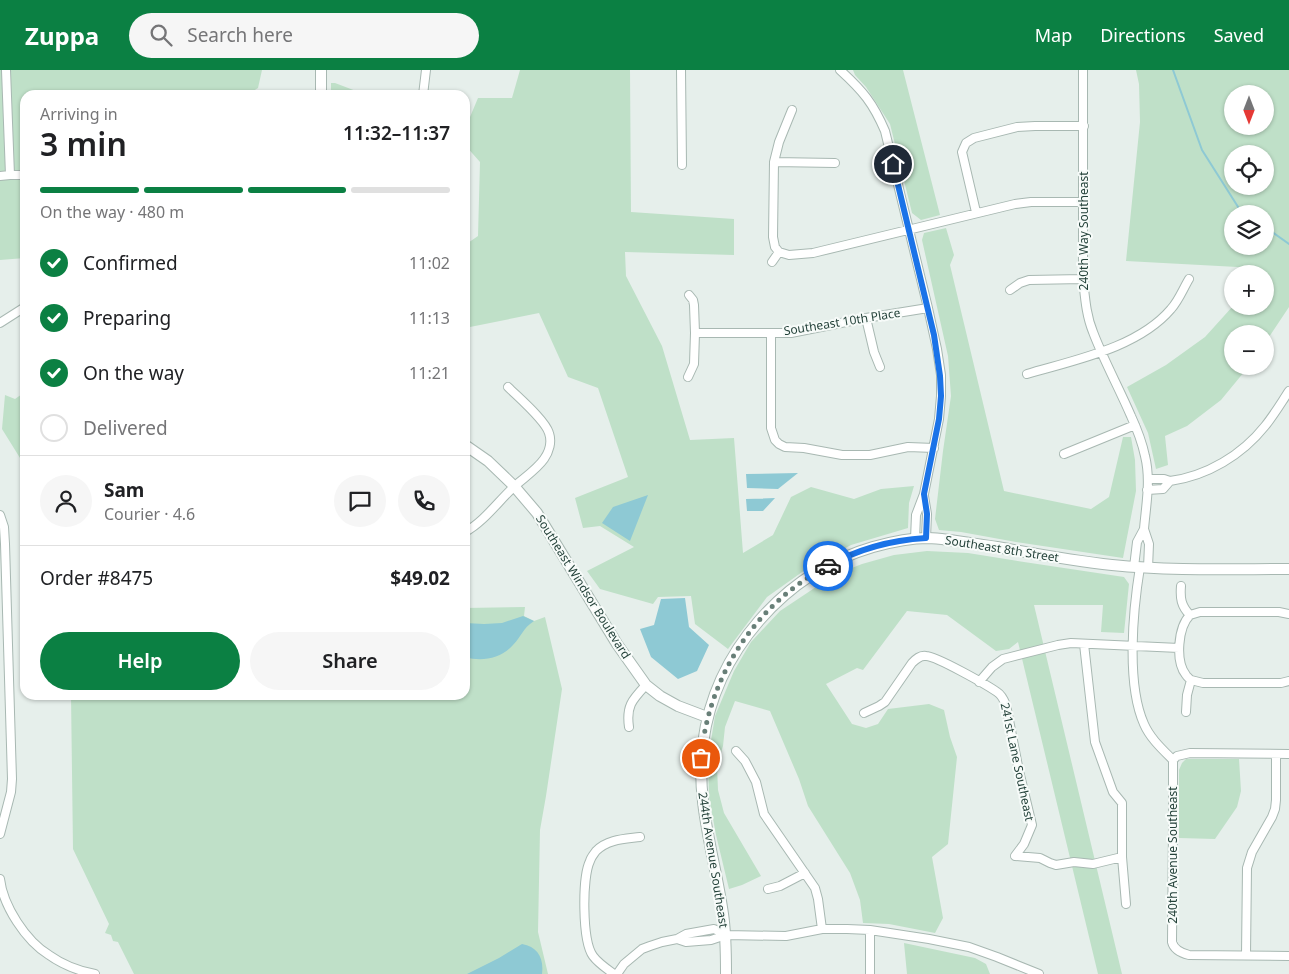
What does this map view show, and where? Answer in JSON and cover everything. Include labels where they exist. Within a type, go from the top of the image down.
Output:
[{"type":"street","points":[[6,70],[10,175]]},
{"type":"street","points":[[321,70],[321,90]]},
{"type":"street","points":[[424,90],[426,70]]},
{"type":"street","points":[[681,70],[682,165]]},
{"type":"street","points":[[840,70],[866,95],[885,131],[937,349],[941,396],[939,419],[924,494],[916,515],[915,539]]},
{"type":"street","name":"240th Way Southeast","points":[[1083,70],[1083,279],[1086,310],[1093,332],[1135,425],[1148,469],[1144,529],[1149,544],[1141,567],[1136,596],[1134,674],[1138,706],[1144,725],[1173,760]]},
{"type":"street","points":[[792,110],[779,142],[774,162],[773,237],[775,247],[779,252],[789,255],[813,254],[976,212],[1023,203],[1083,202]]},
{"type":"street","points":[[976,212],[962,152],[970,139],[1017,128],[1084,126]]},
{"type":"street","points":[[774,162],[835,163]]},
{"type":"street","points":[[0,176],[20,175]]},
{"type":"street","points":[[772,262],[779,252]]},
{"type":"street","points":[[1010,290],[1020,283],[1029,280],[1083,279]]},
{"type":"street","points":[[1026,374],[1102,352],[1143,333],[1156,324],[1173,307],[1189,279]]},
{"type":"street","points":[[688,377],[694,364],[695,333],[694,305],[689,295]]},
{"type":"street","name":"Southeast 10th Place","points":[[695,333],[791,333],[928,308]]},
{"type":"street","points":[[0,323],[20,310]]},
{"type":"street","points":[[866,318],[874,352],[880,367]]},
{"type":"street","points":[[771,333],[771,428],[775,440],[785,447],[857,456],[908,447],[934,448]]},
{"type":"street","points":[[470,529],[514,486],[543,461],[548,452],[549,432],[544,423],[508,387]]},
{"type":"street","points":[[1148,479],[1170,481],[1185,479],[1210,470],[1240,451],[1265,426],[1289,392]]},
{"type":"street","points":[[1064,454],[1135,425]]},
{"type":"street","name":"Southeast Windsor Boulevard","points":[[470,448],[488,461],[538,513],[617,644],[646,685],[660,696],[678,706],[707,717]]},
{"type":"street","points":[[1147,490],[1163,489],[1170,481]]},
{"type":"street","points":[[924,494],[927,514],[926,538]]},
{"type":"street","points":[[0,515],[4,526],[5,544],[12,779],[11,792],[0,834]]},
{"type":"street","name":"240th Way Southeast","points":[[1141,567],[1137,542],[1144,529]]},
{"type":"street","name":"Southeast 8th Street","points":[[707,717],[718,686],[734,654],[771,608],[793,588],[820,570],[862,550],[889,542],[926,538],[954,540],[1066,559],[1141,567],[1289,569]]},
{"type":"street","points":[[1181,586],[1181,603],[1190,615]]},
{"type":"street","points":[[1289,614],[1279,612],[1200,612],[1190,615],[1183,624],[1179,648],[1183,670],[1192,680],[1203,682],[1281,683],[1289,681]]},
{"type":"street","points":[[979,682],[997,662],[1010,656],[1058,645],[1071,643],[1179,648]]},
{"type":"street","points":[[1084,644],[1095,742],[1113,792],[1122,803],[1122,857],[1126,904]]},
{"type":"street","name":"241st Lane Southeast","points":[[864,713],[885,702],[912,663],[922,656],[932,657],[997,692],[1004,699],[1006,705],[1032,825],[1024,844],[1015,856],[1040,858],[1056,864],[1074,862],[1093,864],[1122,857]]},
{"type":"street","points":[[1186,712],[1187,696],[1192,680]]},
{"type":"street","points":[[629,727],[629,706],[646,685]]},
{"type":"street","name":"244th Avenue Southeast","points":[[707,717],[700,772],[702,795],[726,935],[726,974]]},
{"type":"street","points":[[736,751],[756,782],[764,814],[814,888],[818,899],[822,929]]},
{"type":"street","points":[[1173,760],[1177,756],[1190,752],[1289,754]]},
{"type":"street","points":[[1276,754],[1275,809],[1252,852],[1247,868],[1246,956],[1289,956]]},
{"type":"street","name":"240th Avenue Southeast","points":[[1173,760],[1173,946],[1176,950],[1189,955],[1246,956]]},
{"type":"street","points":[[640,838],[609,842],[595,852],[589,861],[586,874],[585,927],[588,947],[593,956],[615,974],[642,949],[676,939],[686,942],[711,940],[726,935],[786,936],[822,929],[847,928],[929,939],[969,947],[1039,974]]},
{"type":"street","points":[[768,889],[780,886],[805,873]]},
{"type":"street","points":[[0,879],[8,906],[18,924],[33,942],[48,955],[67,965],[95,974]]},
{"type":"street","points":[[870,930],[870,974]]},
{"type":"green space","points":[[0,70],[262,70],[258,88],[255,90],[20,90],[20,258],[0,260]]},
{"type":"green space","points":[[520,70],[630,70],[631,212],[734,219],[734,255],[625,252],[626,276],[662,346],[690,440],[734,438],[743,553],[773,535],[791,497],[811,487],[854,499],[881,489],[914,486],[909,503],[908,528],[851,545],[805,570],[767,597],[728,649],[695,624],[691,596],[658,597],[653,604],[600,589],[587,571],[634,547],[600,526],[583,528],[575,498],[628,477],[598,388],[568,377],[539,313],[470,327],[470,242],[478,236],[480,162],[470,151],[470,117],[478,98],[512,98]]},
{"type":"green space","points":[[853,70],[903,70],[940,215],[921,220],[912,213],[890,124]]},
{"type":"green space","points":[[1136,70],[1289,70],[1289,307],[1274,330],[1274,325],[1224,325],[1224,375],[1242,375],[1221,400],[1187,426],[1165,436],[1168,465],[1156,469],[1148,433],[1127,387],[1166,365],[1205,337],[1225,315],[1274,315],[1274,265],[1224,266],[1126,261],[1140,122],[1139,84]]},
{"type":"green space","points":[[331,83],[335,83],[353,90],[331,90]]},
{"type":"green space","points":[[946,228],[954,255],[950,265],[1004,491],[1091,509],[1109,497],[1123,437],[1131,437],[1135,460],[1136,491],[1123,558],[939,530],[935,519],[951,396],[948,356],[922,240],[924,233]]},
{"type":"green space","points":[[5,395],[15,399],[20,396],[20,458],[2,429]]},
{"type":"green space","points":[[927,551],[968,553],[1124,577],[1129,584],[1124,633],[1101,632],[1103,605],[1034,605],[1122,974],[1098,974],[1018,642],[1009,649],[996,651],[947,615],[907,611],[863,670],[857,668],[826,684],[852,724],[866,728],[878,724],[888,709],[929,704],[944,710],[957,757],[948,844],[932,857],[943,918],[935,933],[889,924],[863,923],[860,900],[850,873],[808,806],[799,779],[770,711],[735,701],[725,727],[723,746],[717,766],[718,790],[724,813],[761,876],[729,889],[709,797],[708,759],[715,716],[734,671],[751,642],[780,611],[834,575],[862,564],[894,555]]},
{"type":"green space","points":[[525,607],[524,616],[534,621],[545,617],[562,689],[540,830],[538,932],[548,974],[134,974],[118,942],[113,941],[111,935],[105,933],[109,924],[73,849],[71,700],[470,700],[470,608]]},
{"type":"green space","points":[[1186,759],[1239,759],[1241,791],[1237,807],[1215,839],[1179,838],[1179,770]]},
{"type":"green space","points":[[904,943],[975,958],[986,964],[990,974],[907,974]]},
{"type":"water","points":[[798,473],[778,489],[747,488],[746,474]]},
{"type":"water","points":[[648,495],[630,541],[602,523],[613,507]]},
{"type":"water","points":[[775,498],[763,511],[747,511],[746,499]]},
{"type":"water","points":[[685,598],[689,627],[709,645],[697,671],[678,679],[651,657],[640,629],[654,625],[661,599]]},
{"type":"water","points":[[523,616],[534,621],[516,642],[503,653],[491,658],[470,658],[470,623],[502,623]]},
{"type":"water","points":[[522,944],[528,945],[539,954],[542,963],[542,974],[467,974],[499,958]]},
{"type":"waterway","points":[[1173,70],[1202,150],[1237,205]]},
{"type":"waterway","points":[[1274,233],[1289,244]]},
{"type":"way so far","points":[[701,758],[707,717],[718,686],[734,654],[771,608],[793,588],[828,566]]},
{"type":"route","points":[[828,566],[862,550],[889,542],[926,538],[927,514],[924,494],[939,419],[941,396],[939,362],[893,164]]}]
